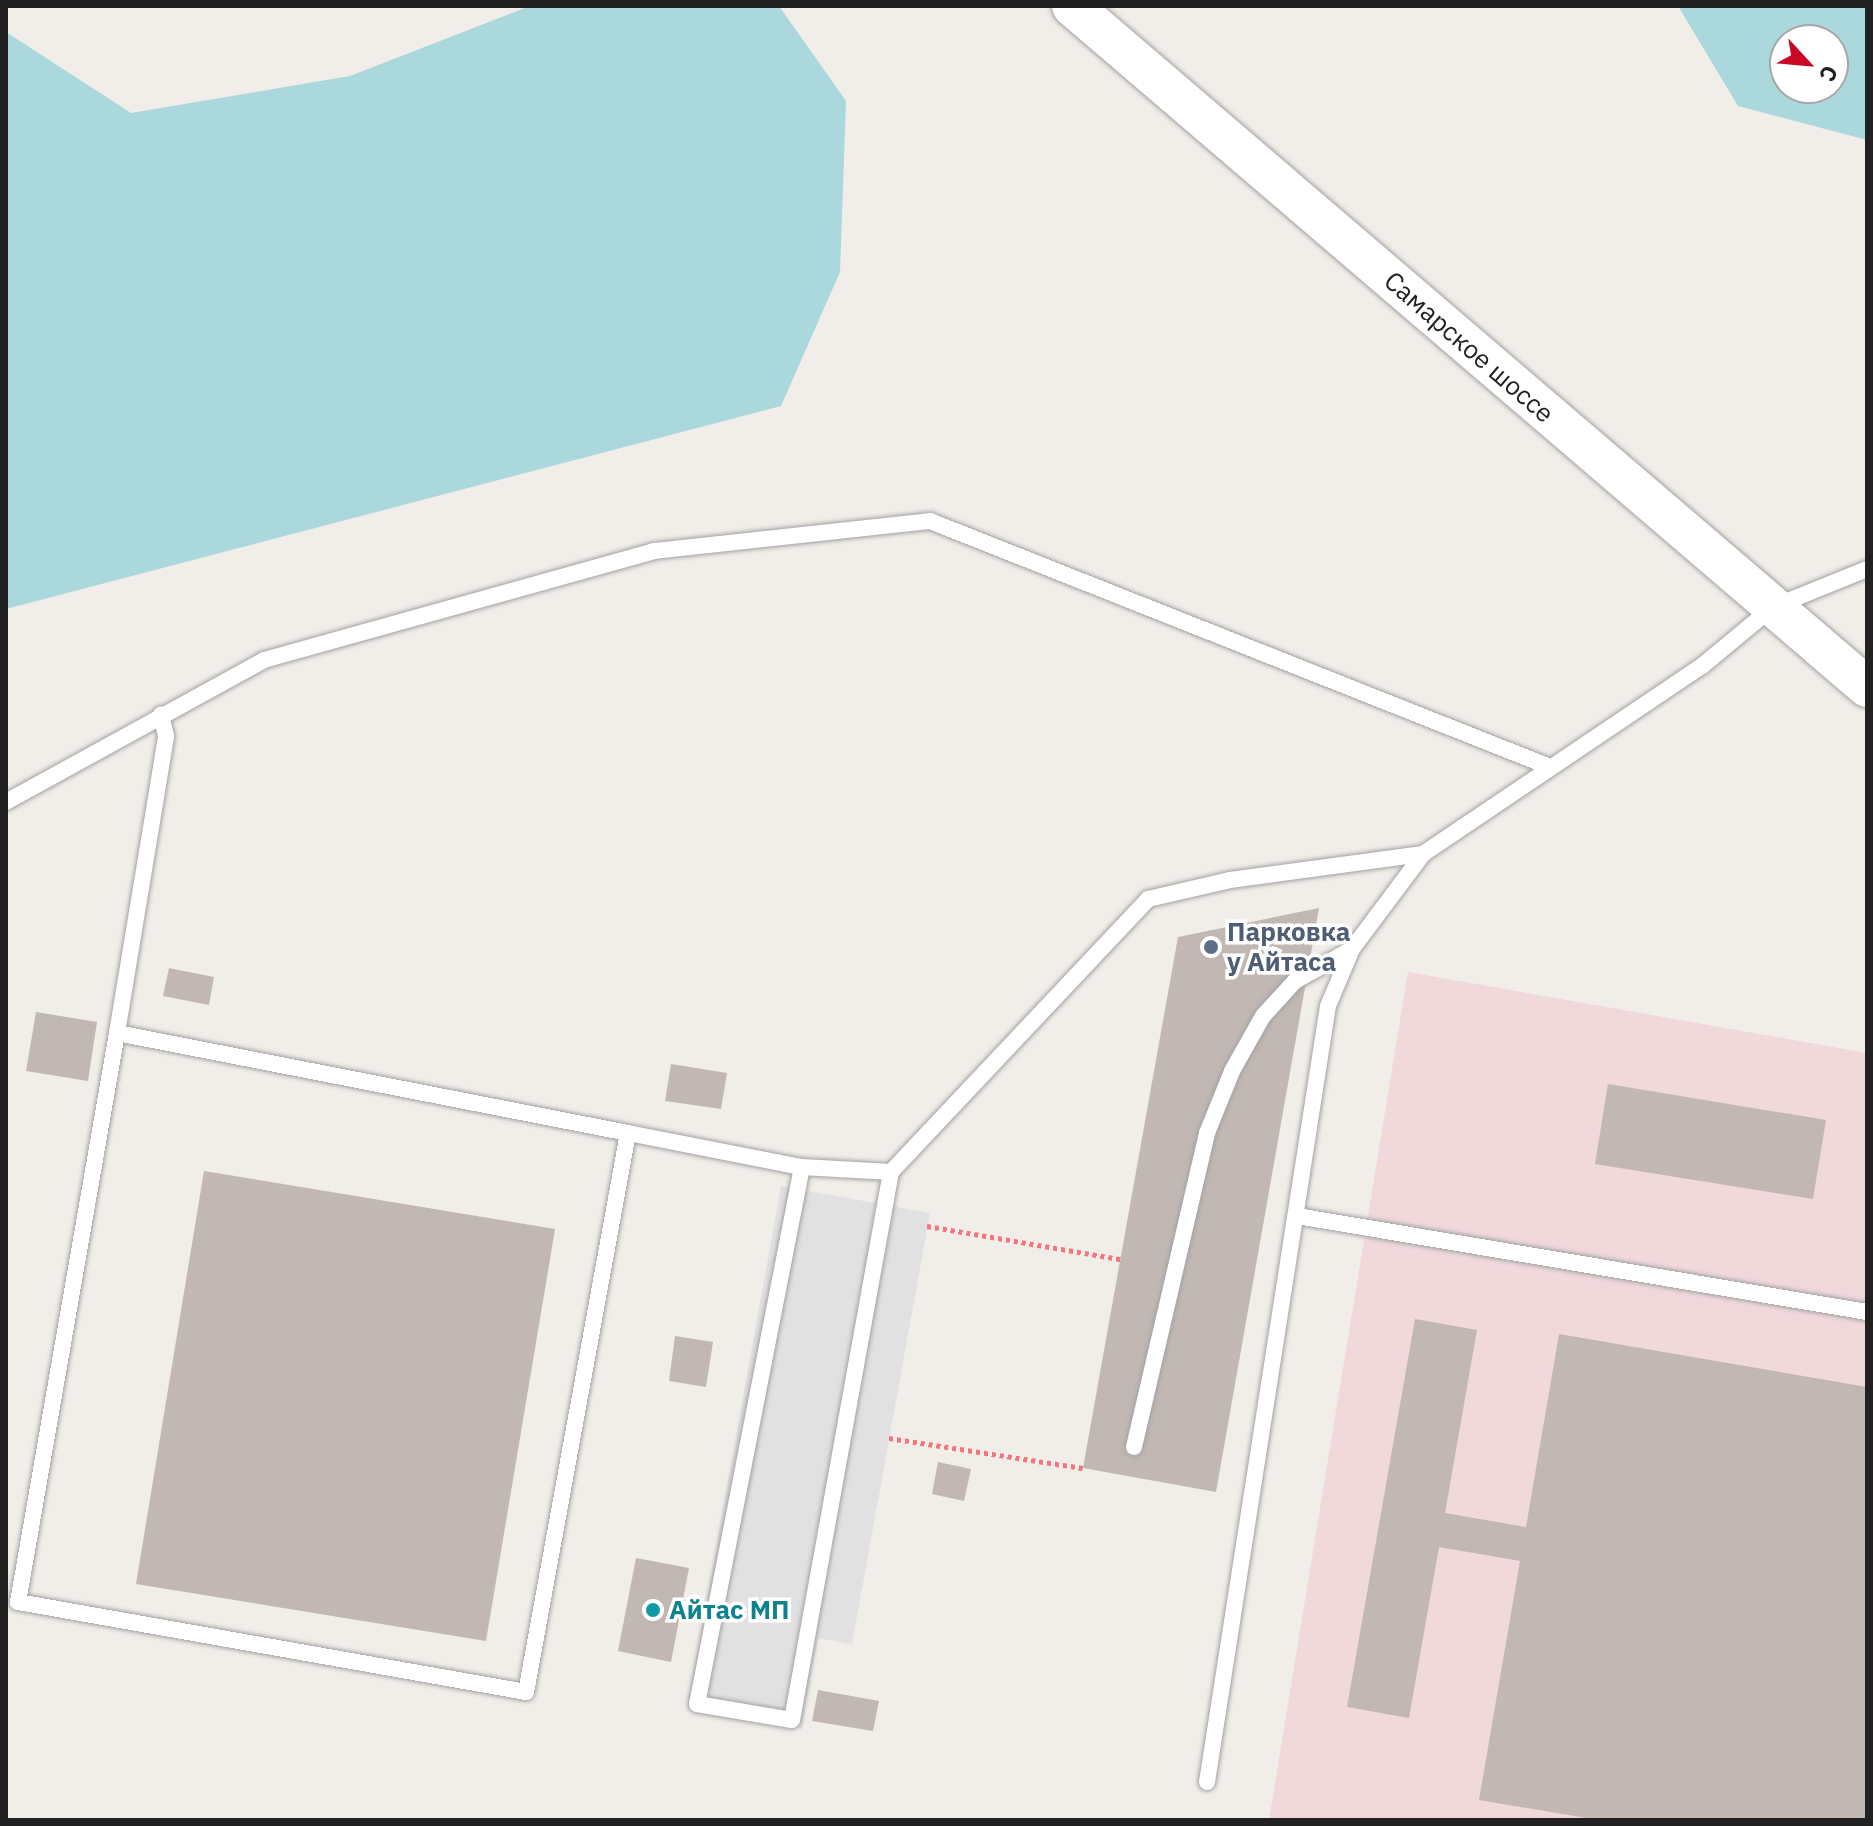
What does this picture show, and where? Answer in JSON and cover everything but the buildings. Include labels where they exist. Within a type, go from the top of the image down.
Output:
[{"type":"street","name":"Самарское шоссе","points":[[1072,6],[1867,687]]},
{"type":"lane","points":[[6,802],[264,660],[654,551],[930,521],[1550,767]]},
{"type":"lane","points":[[1207,1782],[1328,1006],[1352,949],[1423,854],[1702,666],[1773,607],[1867,569]]},
{"type":"lane","points":[[161,715],[166,736],[18,1602],[526,1692],[628,1133]]},
{"type":"lane","points":[[802,1167],[697,1704],[792,1720],[891,1172],[1148,899],[1230,880],[1423,854]]},
{"type":"lane","points":[[1134,1447],[1207,1133],[1232,1071],[1263,1016],[1295,981],[1352,949]]},
{"type":"lane","points":[[117,1033],[802,1167],[891,1172]]},
{"type":"lane","points":[[1297,1216],[1867,1312]]},
{"type":"path","points":[[927,1226],[1121,1259]]},
{"type":"path","points":[[889,1438],[1083,1468]]},
{"type":"shaded area","points":[[1408,972],[1867,1053],[1867,1820],[1269,1820]]},
{"type":"shaded area","points":[[781,1186],[930,1213],[852,1644],[818,1638],[802,1729],[687,1708]]},
{"type":"water","points":[[530,6],[779,6],[846,101],[840,272],[781,406],[6,609],[6,32],[131,113],[350,76]]},
{"type":"water","points":[[1678,6],[1867,6],[1867,140],[1738,106]]},
{"type":"place","name":"Парковка у Айтаса","points":[[1211,947]]},
{"type":"place","name":"Айтас МП","points":[[653,1610]]}]
